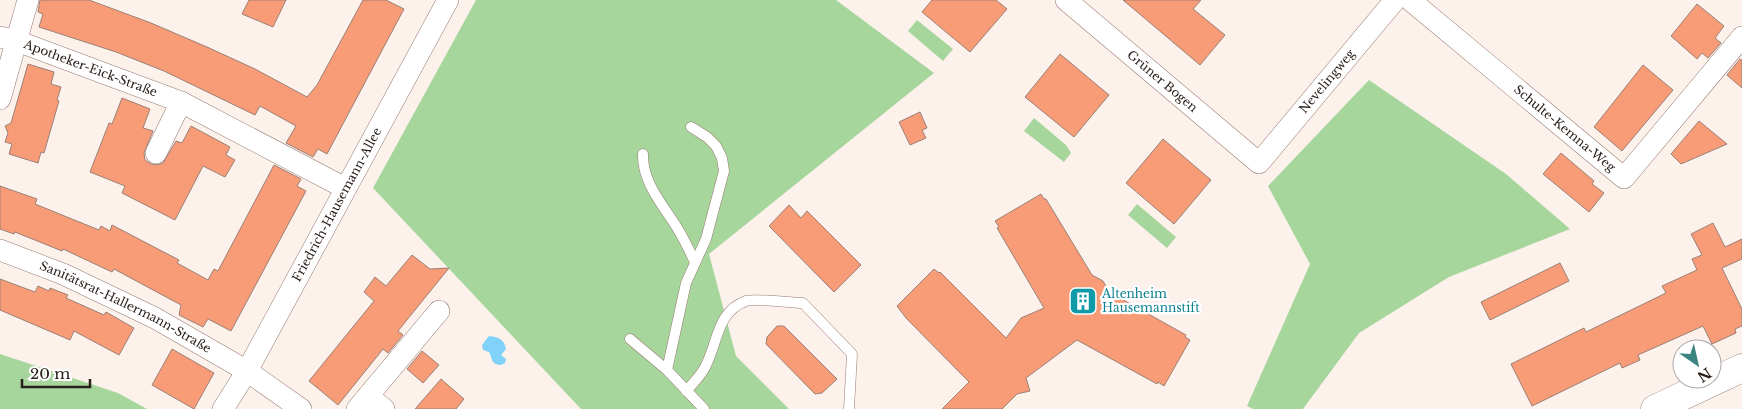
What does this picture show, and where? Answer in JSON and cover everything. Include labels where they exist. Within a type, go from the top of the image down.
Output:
[{"type":"main road","points":[[1655,409],[1742,368]]},
{"type":"street","points":[[0,99],[8,39],[28,0]]},
{"type":"street","name":"Grüner Bogen","points":[[1066,0],[1259,163]]},
{"type":"street","name":"Nevelingweg","points":[[1259,163],[1395,0]]},
{"type":"street","name":"Schulte-Kemna-Weg","points":[[1410,0],[1624,178],[1742,37]]},
{"type":"street","name":"Friedrich-Hausemann-Allee","points":[[223,409],[247,371],[346,188],[440,2]]},
{"type":"street","name":"Apotheker-Eick-Straße","points":[[8,39],[180,102],[346,188]]},
{"type":"street","points":[[156,153],[180,102]]},
{"type":"street","name":"Sanitätsrat-Hallermann-Straße","points":[[0,250],[63,274],[155,318],[247,371],[301,409]]},
{"type":"street","points":[[370,405],[439,311]]},
{"type":"lane","points":[[667,370],[686,283],[706,239],[724,171],[722,158],[716,146],[707,136],[690,127]]},
{"type":"lane","points":[[643,154],[642,165],[646,177],[680,232],[695,262]]},
{"type":"lane","points":[[686,391],[706,366],[720,324],[730,309],[747,300],[803,303],[852,354],[849,409]]},
{"type":"lane","points":[[630,338],[667,370],[704,409]]},
{"type":"green space","points":[[476,0],[836,0],[934,73],[709,254],[736,356],[789,409],[581,409],[373,188]]},
{"type":"green space","points":[[917,20],[953,49],[943,61],[908,31]]},
{"type":"green space","points":[[1369,80],[1506,174],[1570,229],[1449,277],[1359,333],[1303,409],[1253,409],[1247,406],[1310,264],[1268,186]]},
{"type":"green space","points":[[1034,118],[1066,145],[1071,153],[1064,162],[1024,131]]},
{"type":"green space","points":[[1137,204],[1176,237],[1167,248],[1128,215]]},
{"type":"green space","points":[[0,354],[118,393],[147,409],[0,409]]},
{"type":"water","points":[[489,336],[496,337],[504,343],[506,349],[501,355],[506,359],[505,363],[501,365],[493,362],[489,352],[483,350],[482,345]]},
{"type":"building","points":[[40,0],[89,0],[151,23],[207,47],[255,69],[307,97],[317,85],[363,0],[386,0],[404,9],[327,154],[318,149],[313,157],[286,143],[296,126],[260,106],[255,115],[164,71],[116,52],[39,27],[43,14],[38,12]]},
{"type":"building","points":[[249,0],[286,0],[273,27],[242,14]]},
{"type":"building","points":[[932,0],[996,0],[1007,9],[970,52],[922,12]]},
{"type":"building","points":[[1123,0],[1201,0],[1193,9],[1225,35],[1200,65]]},
{"type":"building","points":[[1697,4],[1724,26],[1715,38],[1721,43],[1708,58],[1702,53],[1697,59],[1671,36]]},
{"type":"building","points":[[1060,54],[1109,95],[1074,137],[1025,97]]},
{"type":"building","points":[[1740,59],[1742,60],[1742,88],[1727,75]]},
{"type":"building","points":[[28,64],[54,72],[51,84],[61,87],[57,100],[59,101],[44,153],[41,152],[38,163],[9,154],[12,144],[5,142],[8,133],[5,126],[11,123]]},
{"type":"building","points":[[1643,65],[1673,90],[1622,151],[1594,127]]},
{"type":"building","points":[[122,98],[150,109],[143,128],[153,131],[144,153],[145,160],[151,164],[163,163],[176,141],[182,143],[191,126],[230,147],[226,155],[235,160],[225,177],[203,166],[175,220],[122,193],[125,186],[90,172],[109,123],[112,124]]},
{"type":"building","points":[[920,112],[927,128],[922,130],[926,138],[910,145],[899,122]]},
{"type":"building","points":[[1699,121],[1727,144],[1681,164],[1671,154]]},
{"type":"building","points":[[1163,139],[1211,180],[1174,224],[1126,183]]},
{"type":"building","points":[[1561,153],[1594,181],[1592,184],[1604,193],[1589,212],[1543,174]]},
{"type":"building","points":[[274,165],[301,179],[297,186],[306,191],[231,331],[208,319],[203,327],[179,315],[181,305],[114,269],[112,272],[63,249],[62,251],[15,232],[14,234],[0,229],[0,186],[37,199],[35,204],[99,230],[101,226],[110,231],[112,225],[179,260],[177,263],[208,280],[214,269],[218,271]]},
{"type":"building","name":"Altenheim Hausemannstift","points":[[1041,194],[1046,199],[1092,275],[1103,281],[1109,292],[1186,335],[1185,337],[1190,340],[1164,386],[1158,382],[1157,384],[1077,340],[1026,378],[1030,391],[1017,394],[1002,409],[942,409],[969,382],[906,318],[897,306],[934,269],[940,272],[1006,338],[1021,318],[1044,308],[997,228],[999,227],[995,221]]},
{"type":"building","points":[[789,205],[801,218],[807,211],[861,265],[834,292],[769,226]]},
{"type":"building","points":[[1713,223],[1725,247],[1742,239],[1742,259],[1722,268],[1742,309],[1742,326],[1735,329],[1736,333],[1722,339],[1710,339],[1703,326],[1638,355],[1640,360],[1622,368],[1620,363],[1532,406],[1511,364],[1584,328],[1586,332],[1666,293],[1662,286],[1697,270],[1692,259],[1702,255],[1691,234]]},
{"type":"building","points":[[412,255],[430,269],[449,268],[398,331],[403,335],[388,353],[383,349],[338,405],[309,381],[374,301],[364,292],[375,277],[386,286]]},
{"type":"building","points":[[1560,263],[1569,281],[1490,320],[1481,302]]},
{"type":"building","points":[[0,279],[35,292],[38,286],[49,291],[50,288],[68,295],[66,298],[104,315],[106,312],[134,328],[119,355],[74,331],[70,340],[0,310]]},
{"type":"building","points":[[777,326],[784,326],[837,379],[822,393],[815,394],[766,344],[767,337]]},
{"type":"building","points":[[172,349],[214,373],[194,409],[152,385]]},
{"type":"building","points":[[422,351],[439,365],[423,383],[407,369]]},
{"type":"building","points":[[441,379],[464,399],[456,409],[415,409]]},
{"type":"place","name":"Altenheim Hausemannstift","points":[[1083,301]]}]
